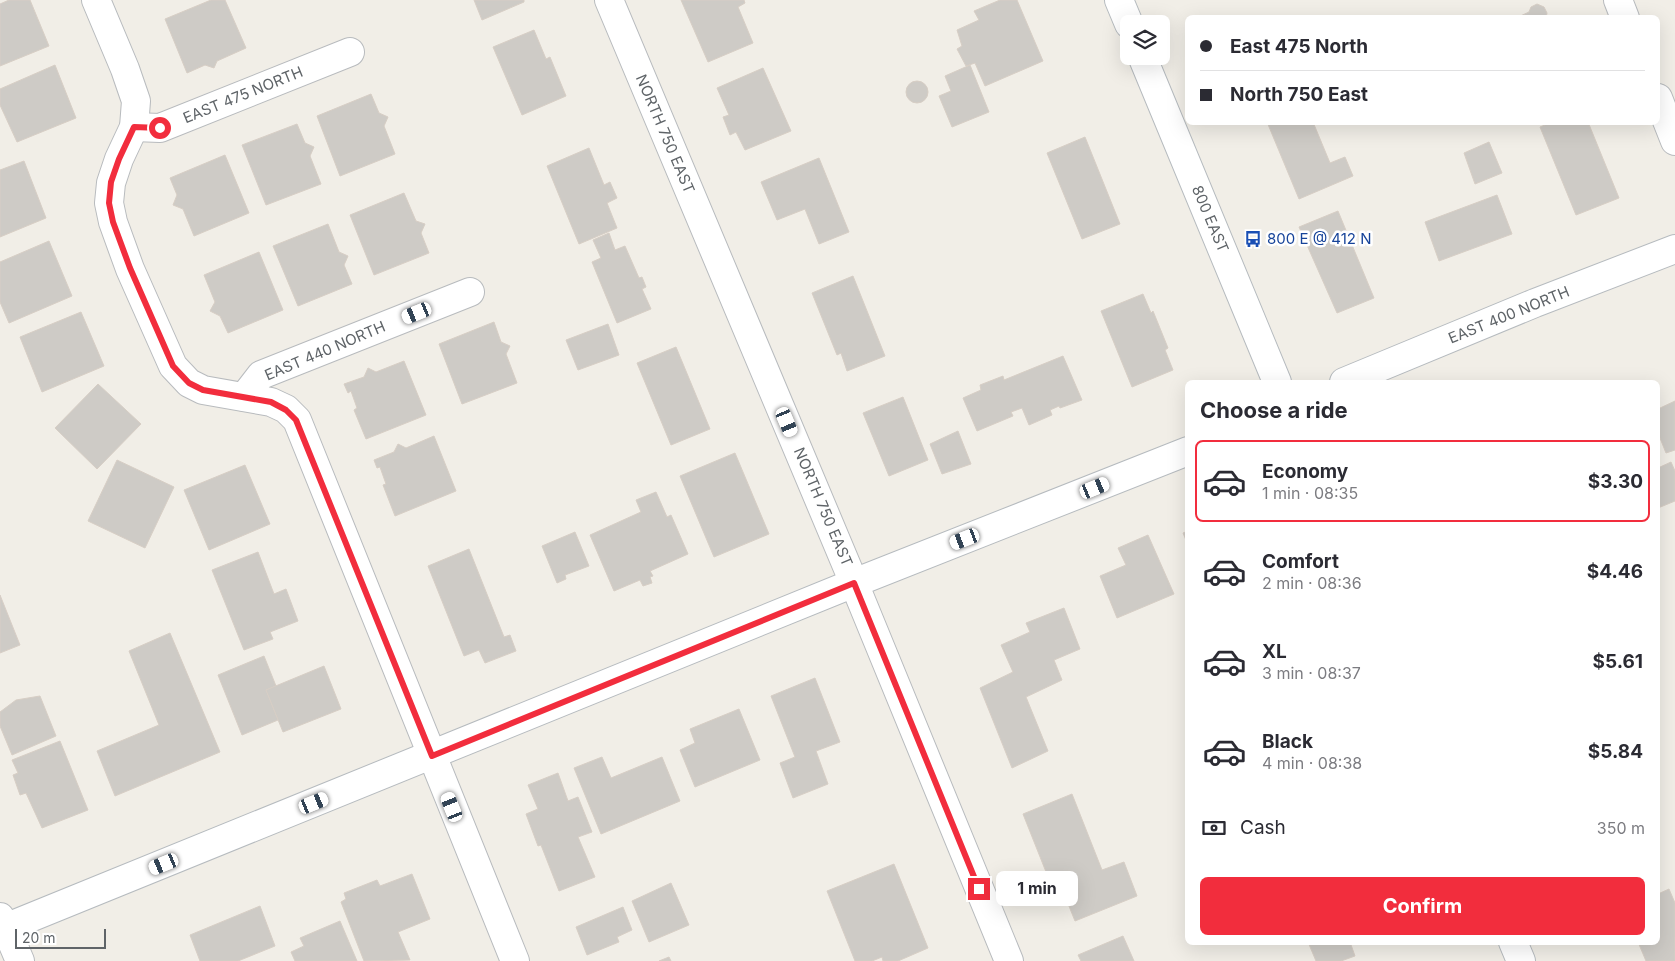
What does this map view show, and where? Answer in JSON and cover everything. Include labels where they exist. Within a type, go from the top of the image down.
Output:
[{"type":"street","points":[[96,0],[125,69],[136,101],[134,127],[111,182],[109,203],[113,222],[130,268],[173,366],[189,383],[203,390],[271,402],[286,410],[296,420],[514,961]]},
{"type":"street","name":"NORTH 750 EAST","points":[[609,0],[854,583],[1009,961]]},
{"type":"street","points":[[1119,0],[1125,15]]},
{"type":"street","points":[[1618,0],[1624,15]]},
{"type":"street","name":"EAST 475 NORTH","points":[[134,127],[160,128],[350,52]]},
{"type":"street","name":"800 EAST","points":[[1146,65],[1276,380]]},
{"type":"street","points":[[1660,103],[1675,141]]},
{"type":"street","name":"EAST 400 NORTH","points":[[1349,380],[1535,303],[1675,249]]},
{"type":"street","name":"EAST 440 NORTH","points":[[244,397],[261,375],[470,292]]},
{"type":"street","points":[[20,961],[2,925],[432,756],[854,583],[1185,452]]},
{"type":"street","points":[[1514,945],[1521,961]]},
{"type":"building","points":[[9,0],[30,0],[49,46],[0,66],[0,4]]},
{"type":"building","points":[[211,0],[225,0],[246,48],[217,61],[214,68],[205,65],[187,73],[165,19]]},
{"type":"building","points":[[474,0],[524,0],[524,2],[482,20]]},
{"type":"building","points":[[681,0],[744,0],[745,3],[738,7],[753,43],[708,62]]},
{"type":"building","points":[[1000,0],[1017,0],[1043,61],[985,86],[975,63],[966,66],[957,49],[962,46],[957,30],[979,20],[974,11]]},
{"type":"building","points":[[1537,4],[1544,7],[1547,15],[1522,15],[1529,12],[1531,7]]},
{"type":"building","points":[[534,30],[546,59],[550,57],[566,96],[522,115],[493,47]]},
{"type":"building","points":[[55,65],[76,118],[17,142],[0,105],[0,89]]},
{"type":"building","points":[[970,65],[989,112],[952,127],[939,96],[951,91],[945,76]]},
{"type":"building","points":[[763,68],[791,131],[745,150],[736,132],[730,135],[723,117],[729,115],[717,88]]},
{"type":"building","points":[[917,81],[925,84],[928,92],[925,100],[917,103],[909,100],[906,92],[909,84]]},
{"type":"building","points":[[371,94],[379,113],[388,117],[384,126],[395,154],[340,176],[317,116]]},
{"type":"building","points":[[297,124],[305,143],[314,147],[310,156],[321,184],[266,205],[242,145]]},
{"type":"building","points":[[1268,125],[1314,125],[1330,163],[1345,157],[1353,176],[1299,199]]},
{"type":"building","points":[[1545,125],[1589,125],[1619,198],[1576,215],[1540,127]]},
{"type":"building","points":[[1085,137],[1120,224],[1082,239],[1047,153]]},
{"type":"building","points":[[1489,142],[1502,173],[1475,184],[1464,153]]},
{"type":"building","points":[[589,148],[604,185],[610,182],[617,198],[607,203],[617,228],[579,244],[547,166]]},
{"type":"building","points":[[225,155],[249,213],[194,236],[183,209],[173,205],[177,195],[170,178]]},
{"type":"building","points":[[819,158],[849,232],[819,244],[805,209],[777,220],[761,182]]},
{"type":"building","points":[[24,161],[46,218],[0,237],[0,170]]},
{"type":"building","points":[[404,193],[416,221],[425,224],[421,233],[429,253],[374,275],[350,215]]},
{"type":"building","points":[[1497,195],[1512,234],[1439,261],[1425,222]]},
{"type":"building","points":[[1338,211],[1374,298],[1337,313],[1299,227]]},
{"type":"building","points":[[328,224],[339,252],[348,256],[344,265],[352,284],[298,306],[273,246]]},
{"type":"building","points":[[609,233],[615,250],[625,246],[639,278],[642,277],[646,287],[642,289],[651,309],[617,323],[592,262],[601,258],[593,240]]},
{"type":"building","points":[[49,241],[72,296],[9,323],[0,302],[0,262]]},
{"type":"building","points":[[259,252],[283,310],[228,333],[220,316],[210,311],[215,302],[204,275]]},
{"type":"building","points":[[853,276],[885,356],[847,371],[841,353],[837,355],[812,293]]},
{"type":"building","points":[[1143,294],[1151,313],[1153,311],[1168,348],[1165,350],[1173,370],[1132,387],[1101,311]]},
{"type":"building","points":[[81,312],[104,366],[42,392],[20,337]]},
{"type":"building","points":[[494,322],[501,342],[510,346],[506,354],[517,383],[462,404],[439,344]]},
{"type":"building","points":[[608,324],[619,355],[578,370],[566,340]]},
{"type":"building","points":[[676,347],[710,429],[671,445],[637,363]]},
{"type":"building","points":[[1063,356],[1082,400],[1050,410],[1052,415],[1029,425],[1022,408],[1011,412],[1013,416],[977,431],[963,398],[981,390],[980,385],[1003,376],[1004,380]]},
{"type":"building","points":[[404,361],[426,415],[366,439],[354,410],[357,408],[351,391],[348,393],[344,384],[364,377],[368,368],[376,372]]},
{"type":"building","points":[[98,384],[141,424],[97,469],[55,428]]},
{"type":"building","points":[[903,397],[928,460],[889,476],[863,413]]},
{"type":"building","points":[[1675,401],[1675,450],[1666,453],[1660,438],[1660,408]]},
{"type":"building","points":[[958,431],[971,464],[942,474],[930,444]]},
{"type":"building","points":[[434,436],[456,491],[395,516],[383,485],[386,484],[380,467],[377,468],[374,460],[394,452],[398,444],[406,448]]},
{"type":"building","points":[[735,453],[769,534],[714,557],[680,476]]},
{"type":"building","points":[[117,460],[174,487],[145,548],[88,521]]},
{"type":"building","points":[[1671,462],[1675,471],[1675,501],[1660,507],[1660,467]]},
{"type":"building","points":[[245,465],[270,524],[209,550],[184,490]]},
{"type":"building","points":[[656,492],[667,517],[671,515],[688,554],[650,571],[653,576],[650,577],[652,583],[643,586],[640,580],[614,591],[590,535],[641,512],[636,500]]},
{"type":"building","points":[[575,532],[589,566],[565,575],[566,579],[557,583],[542,546]]},
{"type":"building","points":[[1148,535],[1174,594],[1117,618],[1100,576],[1126,565],[1118,548]]},
{"type":"building","points":[[469,549],[504,637],[510,635],[516,651],[485,663],[479,650],[464,656],[428,566]]},
{"type":"building","points":[[258,552],[274,594],[286,589],[298,621],[270,632],[273,639],[244,650],[212,570]]},
{"type":"building","points":[[0,595],[20,645],[0,653]]},
{"type":"building","points":[[1064,608],[1080,649],[1054,660],[1062,680],[1026,697],[1048,751],[1012,768],[980,688],[1013,672],[1001,645],[1030,632],[1026,623]]},
{"type":"building","points":[[170,633],[220,752],[115,796],[97,751],[159,725],[129,651]]},
{"type":"building","points":[[264,656],[276,686],[266,690],[278,720],[242,735],[218,675]]},
{"type":"building","points":[[324,666],[341,709],[283,732],[266,690]]},
{"type":"building","points":[[815,678],[840,742],[816,751],[828,784],[793,798],[780,763],[795,757],[771,696]]},
{"type":"building","points":[[40,696],[56,736],[12,755],[0,726],[0,712],[16,700]]},
{"type":"building","points":[[739,709],[760,760],[695,787],[680,750],[695,743],[690,729]]},
{"type":"building","points":[[60,741],[88,810],[42,828],[26,793],[20,795],[13,775],[18,773],[12,760]]},
{"type":"building","points":[[602,757],[611,778],[662,757],[680,801],[601,834],[574,768]]},
{"type":"building","points":[[558,773],[568,801],[578,797],[592,832],[578,837],[595,877],[559,891],[541,845],[538,846],[526,814],[538,809],[528,785]]},
{"type":"building","points":[[1072,794],[1102,870],[1124,862],[1137,896],[1075,921],[1060,884],[1052,887],[1023,814]]},
{"type":"building","points":[[894,864],[928,948],[898,961],[883,961],[882,957],[872,961],[855,961],[827,891]]},
{"type":"building","points":[[412,874],[430,919],[398,932],[410,960],[364,961],[341,902],[346,899],[344,893],[377,880],[380,886]]},
{"type":"building","points":[[671,883],[689,925],[649,942],[632,901]]},
{"type":"building","points":[[1669,889],[1675,903],[1675,961],[1646,961],[1639,945],[1660,945],[1660,893]]},
{"type":"building","points":[[260,906],[275,946],[238,961],[200,961],[190,935]]},
{"type":"building","points":[[623,907],[632,930],[617,937],[619,942],[587,955],[576,927]]},
{"type":"building","points":[[340,921],[357,961],[295,961],[291,952],[304,946],[300,938]]},
{"type":"building","points":[[1123,936],[1134,961],[1081,961],[1078,955]]},
{"type":"building","points":[[1309,945],[1351,945],[1355,956],[1341,961],[1316,961]]},
{"type":"building","points":[[669,957],[671,961],[659,961]]},
{"type":"place","name":"800 E @ 412 N","points":[[1253,239]]},
{"type":"route","points":[[160,128],[134,127],[111,182],[109,203],[113,222],[130,268],[173,366],[189,383],[203,390],[271,402],[286,410],[296,420],[432,756],[854,583],[979,889]]}]
